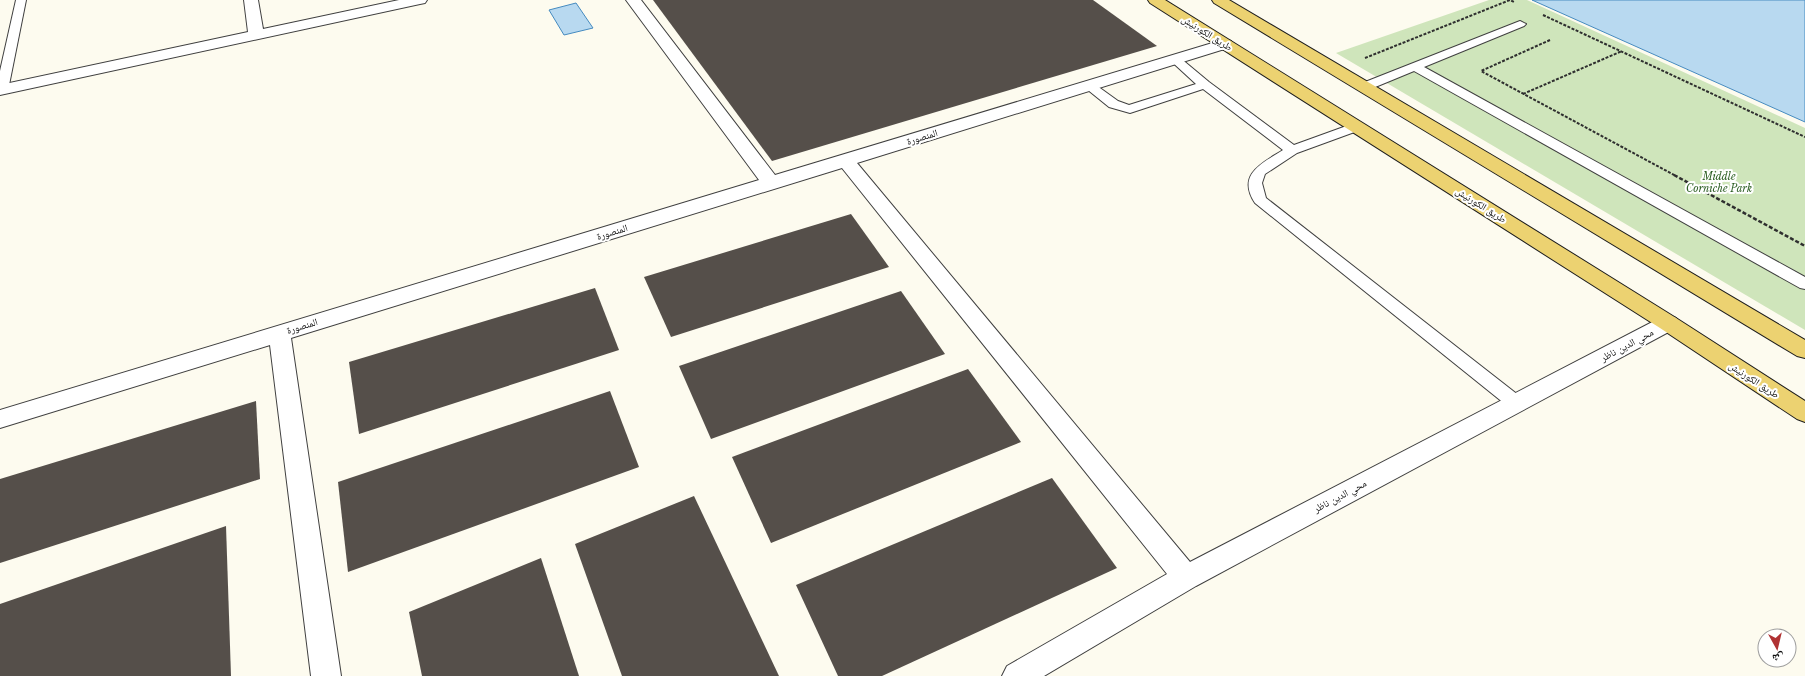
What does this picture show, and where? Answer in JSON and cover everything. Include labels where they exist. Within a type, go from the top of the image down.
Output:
[{"type":"main road","name":"طريق الكورنيش","points":[[1155,0],[1668,324],[1805,413]]},
{"type":"main road","points":[[1220,0],[1805,350]]},
{"type":"street","points":[[251,0],[256,35]]},
{"type":"street","points":[[1,90],[420,0]]},
{"type":"street","points":[[633,0],[772,183]]},
{"type":"street","name":"المنصورة","points":[[0,419],[1225,44]]},
{"type":"street","points":[[845,160],[1186,577]]},
{"type":"street","name":"محي الدين ناظر","points":[[1017,676],[1186,577],[1668,324]]},
{"type":"street","points":[[279,333],[326,676]]},
{"type":"lane","points":[[1,90],[21,0]]},
{"type":"lane","points":[[1364,87],[1520,24]]},
{"type":"lane","points":[[1175,59],[1204,85],[1292,150]]},
{"type":"lane","points":[[1415,67],[1805,284]]},
{"type":"lane","points":[[1089,86],[1115,106],[1123,109],[1130,109],[1204,85]]},
{"type":"lane","points":[[1356,127],[1292,150],[1258,172],[1255,183],[1260,200],[1516,403]]},
{"type":"path","points":[[1510,0],[1517,3]]},
{"type":"path","points":[[1538,13],[1805,137]]},
{"type":"path","points":[[1550,40],[1481,71],[1805,246]]},
{"type":"path","points":[[1522,94],[1622,51]]},
{"type":"green space","name":"Middle Corniche Park","points":[[1489,0],[1527,0],[1805,128],[1805,330],[1336,53]]},
{"type":"water","points":[[1532,0],[1805,0],[1805,122]]},
{"type":"water","points":[[576,3],[593,28],[564,35],[549,10]]},
{"type":"building","points":[[653,0],[1093,0],[1157,46],[772,161]]},
{"type":"building","points":[[851,214],[889,267],[671,337],[644,277]]},
{"type":"building","points":[[595,288],[619,350],[359,434],[349,362]]},
{"type":"building","points":[[901,291],[945,354],[711,439],[679,366]]},
{"type":"building","points":[[968,369],[1021,442],[771,543],[732,457]]},
{"type":"building","points":[[610,391],[639,467],[348,572],[338,482]]},
{"type":"building","points":[[256,401],[260,479],[0,563],[0,479]]},
{"type":"building","points":[[1052,478],[1117,568],[882,676],[838,676],[796,585]]},
{"type":"building","points":[[694,496],[779,676],[622,676],[575,544]]},
{"type":"building","points":[[226,526],[231,676],[0,676],[0,604]]},
{"type":"building","points":[[541,558],[579,676],[422,676],[409,612]]}]
